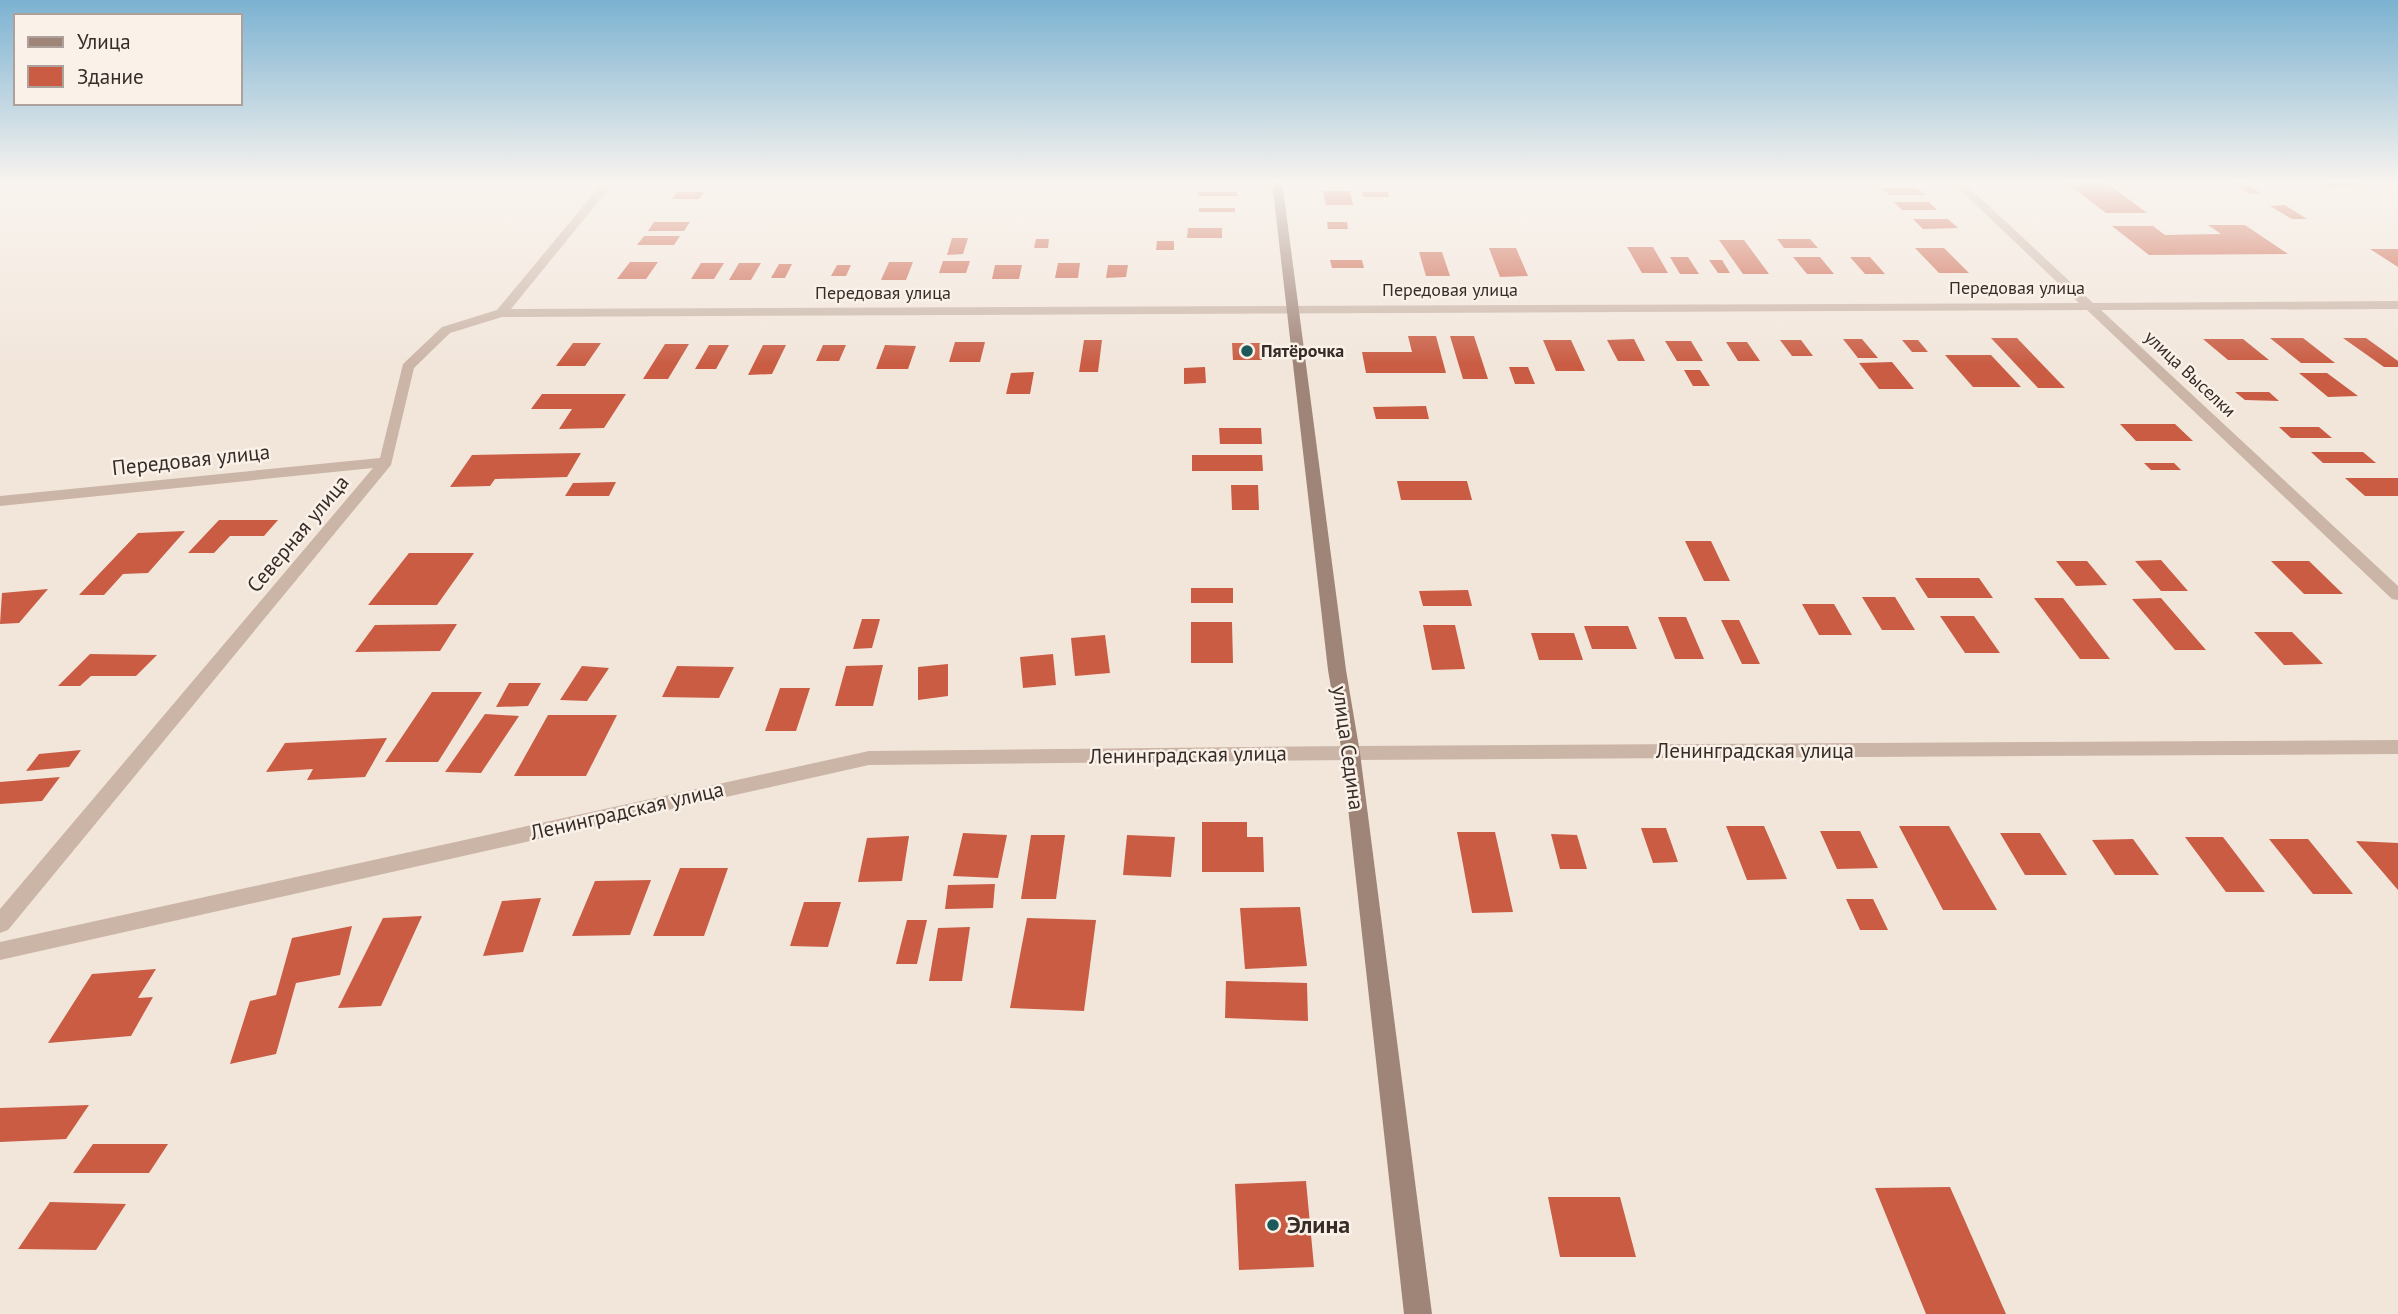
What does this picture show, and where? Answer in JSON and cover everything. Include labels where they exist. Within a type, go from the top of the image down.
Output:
[{"type":"main road","name":"улица Седина","points":[[1285,242],[1337,670],[1351,753],[1418,1314]]},
{"type":"street","points":[[501,313],[559,242]]},
{"type":"street","name":"улица Выселки","points":[[2021,242],[2398,595]]},
{"type":"street","name":"Передовая улица","points":[[501,313],[2398,305]]},
{"type":"street","name":"Северная улица","points":[[0,924],[386,462],[408,367],[446,330],[501,313]]},
{"type":"street","name":"Передовая улица","points":[[0,501],[386,462]]},
{"type":"street","name":"Ленинградская улица","points":[[0,951],[869,758],[2398,747]]},
{"type":"building","points":[[639,242],[676,242],[674,245],[637,245]]},
{"type":"building","points":[[951,242],[967,242],[963,254],[947,255]]},
{"type":"building","points":[[1035,242],[1049,242],[1048,248],[1034,248]]},
{"type":"building","points":[[1157,242],[1174,242],[1174,250],[1156,250]]},
{"type":"building","points":[[1721,242],[1746,242],[1769,274],[1743,274]]},
{"type":"building","points":[[1780,242],[1813,242],[1818,248],[1784,248]]},
{"type":"building","points":[[2133,242],[2271,242],[2288,254],[2149,255]]},
{"type":"building","points":[[1627,247],[1653,247],[1668,273],[1642,273]]},
{"type":"building","points":[[1489,248],[1516,248],[1528,276],[1500,277]]},
{"type":"building","points":[[1915,248],[1944,248],[1969,273],[1939,273]]},
{"type":"building","points":[[2370,249],[2398,249],[2398,267]]},
{"type":"building","points":[[1419,252],[1442,252],[1450,276],[1426,276]]},
{"type":"building","points":[[1670,257],[1688,257],[1699,274],[1680,274]]},
{"type":"building","points":[[1793,257],[1820,257],[1834,274],[1807,274]]},
{"type":"building","points":[[1850,257],[1870,257],[1885,274],[1865,274]]},
{"type":"building","points":[[1330,260],[1362,260],[1364,268],[1332,268]]},
{"type":"building","points":[[1709,260],[1722,260],[1730,273],[1718,273]]},
{"type":"building","points":[[943,261],[970,261],[966,273],[939,273]]},
{"type":"building","points":[[630,262],[658,262],[646,279],[617,279]]},
{"type":"building","points":[[889,262],[913,262],[906,280],[881,280]]},
{"type":"building","points":[[701,263],[724,263],[714,279],[691,279]]},
{"type":"building","points":[[739,263],[761,263],[751,280],[729,280]]},
{"type":"building","points":[[1058,263],[1080,263],[1078,278],[1055,278]]},
{"type":"building","points":[[779,264],[792,264],[785,278],[771,278]]},
{"type":"building","points":[[837,265],[851,265],[846,276],[831,276]]},
{"type":"building","points":[[995,265],[1022,265],[1019,279],[992,279]]},
{"type":"building","points":[[1108,265],[1128,265],[1126,277],[1106,278]]},
{"type":"building","points":[[1408,336],[1436,336],[1446,373],[1366,373],[1362,352],[1412,352]]},
{"type":"building","points":[[1450,336],[1474,336],[1488,379],[1463,379]]},
{"type":"building","points":[[1991,338],[2017,338],[2065,388],[2038,388]]},
{"type":"building","points":[[2270,338],[2303,338],[2335,363],[2301,363]]},
{"type":"building","points":[[2343,338],[2366,338],[2398,361],[2398,367],[2384,367]]},
{"type":"building","points":[[1634,339],[1645,361],[1618,361],[1607,340]]},
{"type":"building","points":[[1843,339],[1862,339],[1878,358],[1858,358]]},
{"type":"building","points":[[2203,339],[2243,339],[2269,360],[2228,360]]},
{"type":"building","points":[[1084,340],[1102,340],[1098,372],[1079,372]]},
{"type":"building","points":[[1543,340],[1571,340],[1585,371],[1556,371]]},
{"type":"building","points":[[1780,340],[1801,340],[1813,356],[1792,356]]},
{"type":"building","points":[[1902,340],[1918,340],[1928,352],[1912,352]]},
{"type":"building","points":[[1665,341],[1691,341],[1703,361],[1677,361]]},
{"type":"building","points":[[955,342],[985,342],[980,362],[949,362]]},
{"type":"building","points":[[1726,342],[1747,342],[1760,361],[1738,361]]},
{"type":"building","points":[[573,343],[601,343],[585,366],[556,366]]},
{"type":"building","name":"Пятёрочка","points":[[1232,343],[1261,343],[1262,360],[1233,360]]},
{"type":"building","points":[[665,344],[689,344],[668,379],[643,379]]},
{"type":"building","points":[[709,345],[729,345],[716,369],[695,369]]},
{"type":"building","points":[[763,345],[786,345],[772,374],[748,375]]},
{"type":"building","points":[[823,345],[846,345],[839,361],[816,361]]},
{"type":"building","points":[[885,345],[916,346],[908,369],[876,369]]},
{"type":"building","points":[[1945,355],[1991,355],[2021,387],[1973,387]]},
{"type":"building","points":[[1892,362],[1914,389],[1879,389],[1859,363]]},
{"type":"building","points":[[1205,367],[1206,383],[1184,384],[1184,368]]},
{"type":"building","points":[[1509,367],[1528,367],[1535,384],[1515,384]]},
{"type":"building","points":[[1684,370],[1700,370],[1710,386],[1693,386]]},
{"type":"building","points":[[1034,372],[1030,394],[1006,394],[1011,373]]},
{"type":"building","points":[[2299,373],[2327,373],[2358,396],[2328,397]]},
{"type":"building","points":[[2235,392],[2269,392],[2279,401],[2245,400]]},
{"type":"building","points":[[542,394],[626,394],[604,428],[559,429],[572,409],[531,409]]},
{"type":"building","points":[[1426,406],[1429,419],[1376,419],[1373,407]]},
{"type":"building","points":[[2120,424],[2175,424],[2193,441],[2136,441]]},
{"type":"building","points":[[2279,427],[2319,427],[2332,438],[2291,438]]},
{"type":"building","points":[[1219,428],[1261,428],[1262,444],[1220,444]]},
{"type":"building","points":[[2311,452],[2363,452],[2376,463],[2323,463]]},
{"type":"building","points":[[581,453],[567,477],[495,479],[490,486],[450,487],[472,455]]},
{"type":"building","points":[[1192,455],[1262,455],[1263,471],[1192,471]]},
{"type":"building","points":[[2144,463],[2174,463],[2181,470],[2151,470]]},
{"type":"building","points":[[2345,478],[2398,478],[2398,496],[2365,496]]},
{"type":"building","points":[[1397,481],[1467,481],[1472,500],[1401,500]]},
{"type":"building","points":[[616,482],[609,496],[565,496],[573,483]]},
{"type":"building","points":[[1231,485],[1258,485],[1259,510],[1232,510]]},
{"type":"building","points":[[219,520],[278,520],[264,536],[230,536],[214,553],[188,553]]},
{"type":"building","points":[[185,531],[148,573],[123,574],[104,595],[79,595],[138,533]]},
{"type":"building","points":[[1685,541],[1711,541],[1730,581],[1704,581]]},
{"type":"building","points":[[409,553],[474,553],[437,605],[368,605]]},
{"type":"building","points":[[2161,560],[2188,591],[2161,591],[2135,561]]},
{"type":"building","points":[[2056,561],[2087,561],[2107,585],[2076,586]]},
{"type":"building","points":[[2271,561],[2309,561],[2343,594],[2304,594]]},
{"type":"building","points":[[1915,578],[1979,578],[1993,598],[1928,598]]},
{"type":"building","points":[[1191,588],[1233,588],[1233,603],[1191,603]]},
{"type":"building","points":[[48,589],[19,623],[0,624],[2,593]]},
{"type":"building","points":[[1468,590],[1472,606],[1423,606],[1419,591]]},
{"type":"building","points":[[1862,597],[1895,597],[1915,630],[1882,630]]},
{"type":"building","points":[[2034,598],[2063,598],[2110,659],[2080,659]]},
{"type":"building","points":[[2161,598],[2206,650],[2175,650],[2132,599]]},
{"type":"building","points":[[1802,604],[1834,604],[1852,635],[1819,635]]},
{"type":"building","points":[[1940,616],[1974,616],[2000,653],[1965,653]]},
{"type":"building","points":[[1658,617],[1686,617],[1704,659],[1675,659]]},
{"type":"building","points":[[862,619],[880,619],[872,648],[853,649]]},
{"type":"building","points":[[1721,620],[1739,620],[1760,664],[1742,664]]},
{"type":"building","points":[[1191,622],[1232,622],[1233,663],[1191,663]]},
{"type":"building","points":[[457,624],[440,651],[355,652],[375,625]]},
{"type":"building","points":[[1423,625],[1455,625],[1465,669],[1432,670]]},
{"type":"building","points":[[1584,626],[1628,626],[1637,649],[1592,649]]},
{"type":"building","points":[[2254,632],[2292,632],[2323,664],[2284,665]]},
{"type":"building","points":[[1531,633],[1574,633],[1583,660],[1539,660]]},
{"type":"building","points":[[1105,635],[1110,673],[1075,676],[1071,638]]},
{"type":"building","points":[[90,654],[157,655],[136,676],[91,676],[80,686],[58,686]]},
{"type":"building","points":[[1053,654],[1056,685],[1023,688],[1020,657]]},
{"type":"building","points":[[948,664],[948,696],[918,700],[918,667]]},
{"type":"building","points":[[883,665],[873,706],[835,706],[846,666]]},
{"type":"building","points":[[582,666],[609,668],[587,701],[560,700]]},
{"type":"building","points":[[677,666],[734,667],[719,698],[662,697]]},
{"type":"building","points":[[509,683],[541,683],[528,706],[496,707]]},
{"type":"building","points":[[780,688],[810,688],[796,731],[765,731]]},
{"type":"building","points":[[432,692],[482,692],[438,762],[385,762]]},
{"type":"building","points":[[485,714],[519,716],[481,773],[445,772]]},
{"type":"building","points":[[548,715],[617,715],[586,776],[514,776]]},
{"type":"building","points":[[387,738],[365,777],[307,780],[313,769],[266,772],[285,743]]},
{"type":"building","points":[[81,750],[69,767],[26,771],[39,754]]},
{"type":"building","points":[[60,777],[42,801],[0,804],[0,782]]},
{"type":"building","points":[[1202,822],[1247,822],[1247,837],[1263,837],[1264,872],[1202,872]]},
{"type":"building","points":[[1726,826],[1764,826],[1787,879],[1747,880]]},
{"type":"building","points":[[1899,826],[1949,826],[1997,910],[1943,910]]},
{"type":"building","points":[[1641,828],[1666,828],[1678,862],[1653,863]]},
{"type":"building","points":[[1820,831],[1860,831],[1878,868],[1837,869]]},
{"type":"building","points":[[1457,832],[1495,832],[1513,912],[1472,913]]},
{"type":"building","points":[[963,833],[1007,835],[998,878],[953,876]]},
{"type":"building","points":[[2000,833],[2040,833],[2067,875],[2025,875]]},
{"type":"building","points":[[1551,834],[1577,835],[1587,869],[1560,869]]},
{"type":"building","points":[[1031,835],[1065,835],[1056,899],[1021,899]]},
{"type":"building","points":[[1127,835],[1175,837],[1171,877],[1123,875]]},
{"type":"building","points":[[909,836],[902,881],[858,882],[867,838]]},
{"type":"building","points":[[2185,837],[2223,837],[2265,892],[2226,892]]},
{"type":"building","points":[[2133,839],[2159,875],[2115,875],[2092,840]]},
{"type":"building","points":[[2269,839],[2308,839],[2353,894],[2313,894]]},
{"type":"building","points":[[2356,841],[2398,843],[2398,890]]},
{"type":"building","points":[[680,868],[728,868],[704,936],[653,936]]},
{"type":"building","points":[[651,880],[630,935],[572,936],[595,881]]},
{"type":"building","points":[[995,884],[993,908],[945,909],[948,885]]},
{"type":"building","points":[[541,898],[523,952],[483,956],[502,901]]},
{"type":"building","points":[[1846,899],[1873,899],[1888,930],[1860,930]]},
{"type":"building","points":[[804,902],[841,902],[828,947],[790,946]]},
{"type":"building","points":[[1300,907],[1307,966],[1245,969],[1240,908]]},
{"type":"building","points":[[422,916],[381,1006],[338,1008],[383,918]]},
{"type":"building","points":[[1027,918],[1096,920],[1084,1011],[1010,1008]]},
{"type":"building","points":[[907,920],[927,920],[917,964],[896,964]]},
{"type":"building","points":[[352,926],[340,975],[296,983],[276,1054],[230,1064],[250,1001],[276,995],[292,938]]},
{"type":"building","points":[[970,927],[962,981],[929,981],[938,928]]},
{"type":"building","points":[[156,969],[138,998],[153,997],[131,1036],[48,1043],[92,974]]},
{"type":"building","points":[[1226,981],[1307,983],[1308,1021],[1225,1018]]},
{"type":"building","points":[[89,1105],[66,1139],[0,1142],[0,1108]]},
{"type":"building","points":[[93,1144],[168,1144],[149,1173],[73,1173]]},
{"type":"building","name":"Элина","points":[[1306,1181],[1314,1267],[1239,1270],[1235,1184]]},
{"type":"building","points":[[1950,1187],[2006,1314],[1926,1314],[1875,1188]]},
{"type":"building","points":[[1548,1197],[1620,1197],[1636,1257],[1560,1257]]},
{"type":"building","points":[[50,1202],[126,1204],[96,1250],[18,1249]]},
{"type":"place","name":"Пятёрочка","points":[[1247,351]]},
{"type":"place","name":"Элина","points":[[1273,1225]]}]
